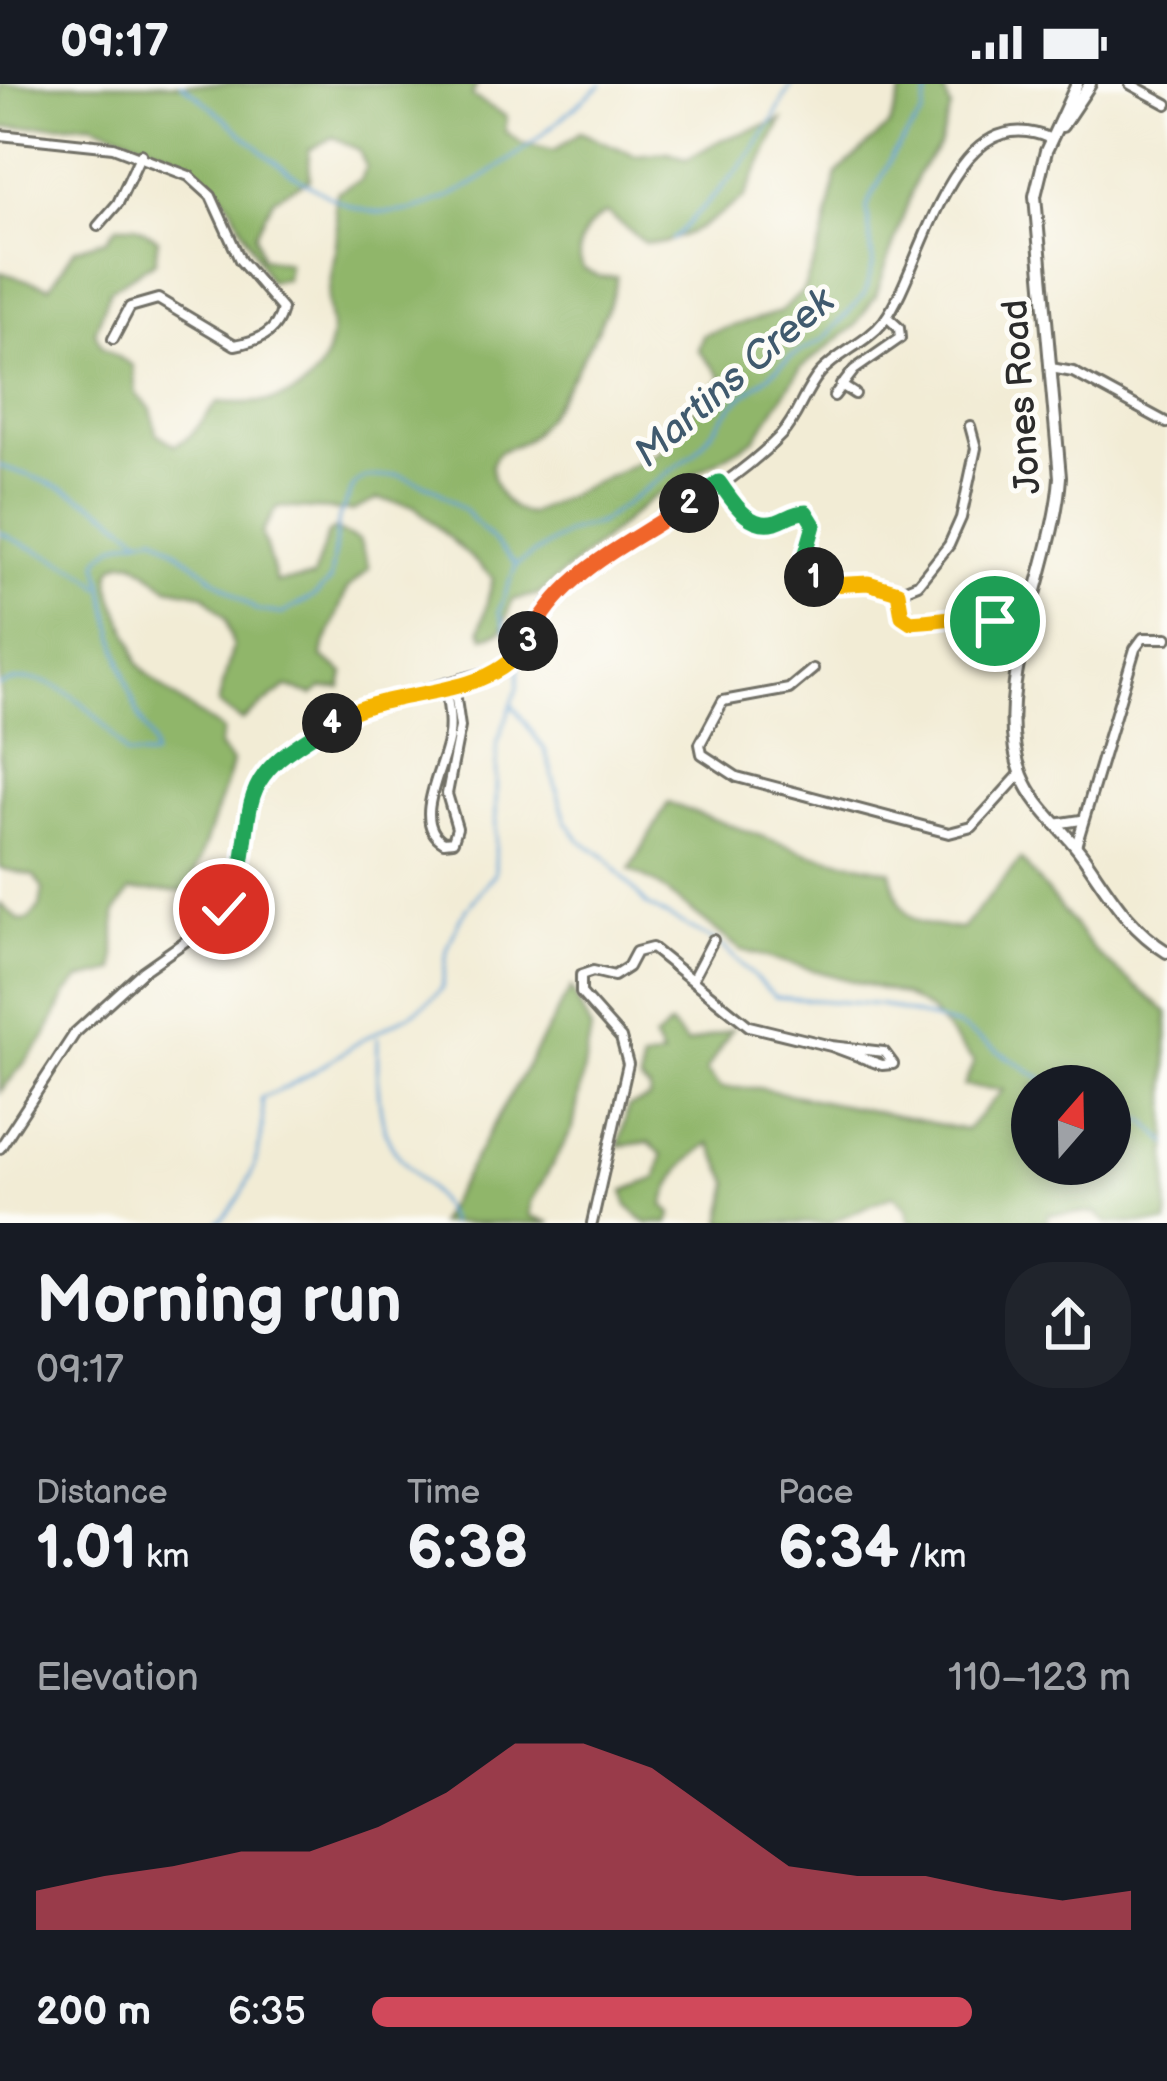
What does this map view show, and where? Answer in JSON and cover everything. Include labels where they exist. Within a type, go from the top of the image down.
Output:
[{"type":"main road","name":"Jones Road","points":[[1077,84],[1040,167],[1035,207],[1059,447],[1057,517],[1012,699],[1021,773],[1029,790],[1130,923],[1167,952]]},
{"type":"main road","name":"Jones Road","points":[[1051,139],[1090,84]]},
{"type":"street","points":[[1130,84],[1167,104]]},
{"type":"street","points":[[0,1148],[82,1025],[142,971],[207,926],[231,899],[245,863],[254,796],[266,772],[350,712],[506,667],[526,645],[547,603],[569,581],[778,438],[816,377],[886,317],[942,199],[974,150],[1008,133],[1034,132],[1051,139]]},
{"type":"street","points":[[0,135],[141,154],[189,176],[211,196],[247,271],[282,309],[274,328],[255,342],[235,345],[158,299],[130,307],[113,339]]},
{"type":"street","points":[[98,226],[118,203],[141,154]]},
{"type":"street","points":[[834,396],[841,385],[897,341],[899,328],[886,317]]},
{"type":"street","points":[[1052,368],[1073,372],[1167,423]]},
{"type":"street","points":[[841,385],[855,394]]},
{"type":"street","points":[[719,482],[740,511],[755,520],[770,523],[801,511],[811,515],[814,525],[804,560],[821,582],[868,583],[898,592],[918,584],[956,531],[976,448],[970,426]]},
{"type":"street","points":[[898,592],[906,620],[957,621],[983,610],[996,625],[989,639],[976,642],[957,621]]},
{"type":"street","points":[[1076,848],[1135,650],[1143,638],[1167,638]]},
{"type":"street","points":[[813,669],[790,689],[723,700],[700,744],[702,754],[737,776],[949,833],[972,827],[1021,773]]},
{"type":"street","points":[[449,686],[459,749],[447,794],[457,828],[453,841],[444,842],[432,831],[429,816],[450,731],[449,686]]},
{"type":"street","points":[[1008,791],[1029,790]]},
{"type":"street","points":[[1055,824],[1081,820]]},
{"type":"street","points":[[693,978],[712,940]]},
{"type":"street","points":[[592,1223],[627,1079],[628,1053],[578,982],[586,971],[614,976],[628,967],[636,952],[652,948],[749,1026],[831,1046],[882,1065],[893,1064],[884,1052],[831,1046]]},
{"type":"green space","points":[[0,84],[477,84],[472,96],[507,117],[505,131],[521,143],[554,151],[580,132],[635,155],[669,152],[687,159],[721,140],[782,120],[744,198],[699,229],[664,243],[645,243],[607,213],[587,229],[580,243],[582,268],[600,277],[617,277],[614,292],[594,337],[537,428],[527,439],[497,454],[491,465],[501,496],[513,508],[529,514],[659,452],[722,377],[698,350],[703,335],[780,312],[803,291],[822,241],[837,173],[890,125],[905,84],[941,84],[951,108],[939,146],[918,173],[876,295],[855,326],[801,368],[755,439],[652,498],[539,594],[512,600],[501,632],[484,637],[480,630],[493,578],[414,506],[378,499],[352,511],[277,507],[262,533],[276,582],[313,578],[328,533],[334,530],[359,540],[369,568],[347,589],[323,650],[322,657],[344,673],[341,688],[321,688],[313,695],[286,687],[242,721],[218,704],[233,646],[226,619],[204,594],[168,587],[135,562],[112,569],[112,594],[139,665],[223,731],[219,747],[232,762],[189,891],[130,891],[115,913],[115,971],[80,979],[67,993],[45,1038],[0,1092],[0,904],[20,921],[28,920],[40,907],[43,889],[34,876],[0,868],[0,272],[50,287],[75,249],[107,239],[117,226],[135,226],[158,239],[155,261],[110,290],[95,332],[102,347],[133,366],[136,394],[151,409],[156,433],[175,445],[189,437],[218,402],[276,400],[306,385],[317,373],[331,336],[328,299],[337,235],[335,201],[338,191],[360,180],[366,167],[359,150],[333,137],[309,150],[310,179],[274,198],[255,234],[262,258],[288,263],[286,279],[269,281],[232,207],[209,178],[176,155],[92,123],[0,128]]},
{"type":"green space","points":[[668,803],[811,854],[891,871],[905,911],[931,926],[962,929],[1021,859],[1097,954],[1167,1012],[1167,1223],[1107,1223],[1096,1213],[1048,1214],[1047,1223],[910,1223],[907,1208],[893,1195],[829,1223],[722,1223],[730,1183],[710,1143],[675,1177],[664,1205],[672,1214],[669,1223],[647,1223],[627,1206],[624,1191],[657,1178],[662,1155],[649,1142],[619,1146],[628,1107],[649,1099],[650,1090],[640,1082],[642,1061],[662,1056],[654,1040],[670,1025],[687,1044],[732,1029],[706,1071],[721,1088],[758,1088],[966,1130],[1003,1090],[964,1086],[974,1062],[929,1010],[903,995],[741,950],[656,883],[630,870]]},
{"type":"green space","points":[[571,988],[591,1030],[573,1128],[531,1202],[530,1216],[551,1223],[438,1223]]},
{"type":"waterway","points":[[181,84],[297,177],[343,203],[373,212],[403,211],[465,189],[525,148],[602,84]]},
{"type":"waterway","points":[[672,240],[754,150],[791,84]]},
{"type":"waterway","name":"Martins Creek","points":[[512,648],[499,611],[516,565],[568,532],[601,522],[695,453],[734,404],[791,357],[824,339],[864,295],[873,265],[867,207],[893,154],[923,115],[929,84]]},
{"type":"waterway","points":[[0,466],[74,494],[109,513],[140,538]]},
{"type":"waterway","points":[[0,686],[19,680],[55,686],[88,709],[126,755],[153,757],[115,638],[98,561],[103,554],[116,545],[156,535],[256,610],[282,614],[316,595],[330,581],[339,517],[355,484],[364,478],[398,475],[434,488],[464,510],[516,565]]},
{"type":"waterway","points":[[0,532],[81,571],[100,587]]},
{"type":"waterway","name":"Martins Creek","points":[[217,1223],[239,1198],[254,1166],[262,1131],[261,1098],[414,1012],[442,988],[447,950],[460,918],[495,873],[497,744],[518,687],[519,660]]},
{"type":"waterway","points":[[513,706],[545,750],[566,821],[580,840],[605,857],[647,905],[720,944],[775,997],[882,1005],[960,1027],[1021,1065]]},
{"type":"waterway","points":[[378,1038],[379,1095],[388,1138],[437,1199],[450,1223]]},
{"type":"waterway","points":[[1131,1116],[1145,1121],[1167,1143]]},
{"type":"route","points":[[224,909],[238,887],[248,854],[256,790],[273,765],[362,707],[506,667],[526,645],[547,603],[569,581],[719,482],[740,511],[755,520],[770,523],[801,511],[811,515],[814,525],[804,560],[821,582],[868,583],[898,592],[902,616],[911,622],[934,616],[957,621],[979,610],[995,621]]}]
